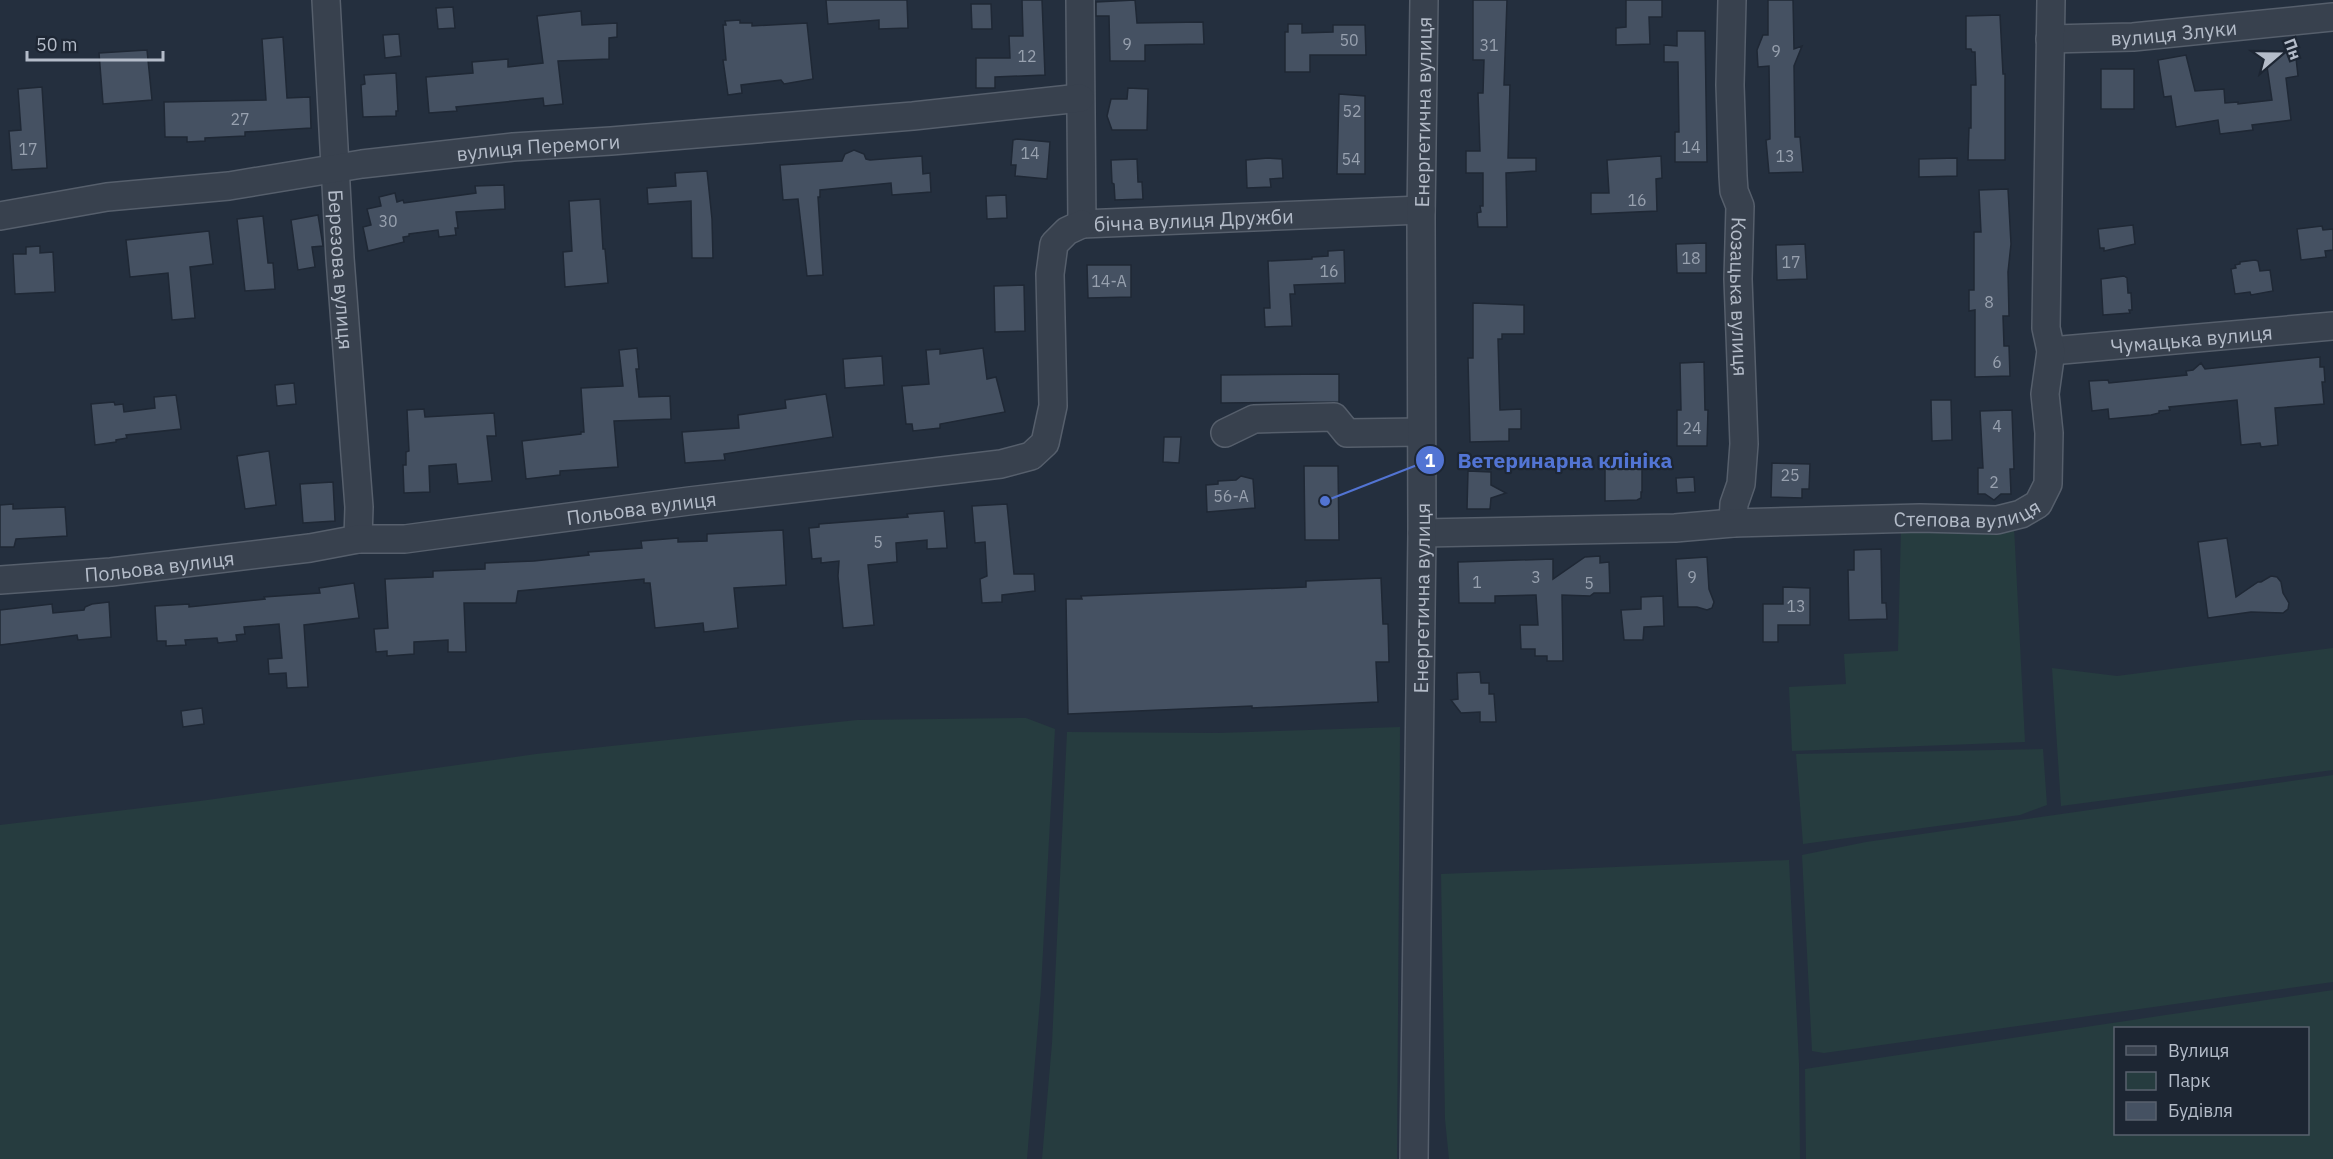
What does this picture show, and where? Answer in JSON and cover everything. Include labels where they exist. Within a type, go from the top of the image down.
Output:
[{"type":"street","name":"Березова вулиця","points":[[326,0],[337,168],[340,258],[359,507],[358,539]]},
{"type":"street","name":"бічна вулиця Дружби","points":[[1080,0],[1082,224],[1421,210]]},
{"type":"street","name":"Енергетична вулиця","points":[[1414,1159],[1422,533],[1421,210],[1424,0]]},
{"type":"street","name":"Козацька вулиця","points":[[1732,0],[1731,119],[1734,184],[1740,206],[1738,279],[1744,444],[1741,484],[1734,504],[1733,523]]},
{"type":"street","name":"Степова вулиця","points":[[1422,533],[1675,528],[1733,523],[1920,518],[1997,520],[2021,514],[2038,504],[2048,484],[2049,433],[2045,394],[2051,351],[2046,328],[2050,0]]},
{"type":"street","name":"вулиця Злуки","points":[[2050,39],[2133,37],[2333,17]]},
{"type":"street","name":"вулиця Перемоги","points":[[0,216],[107,197],[229,186],[337,168],[513,147],[913,116],[1080,98]]},
{"type":"street","name":"Польова вулиця","points":[[0,580],[111,573],[310,548],[358,539],[405,539],[689,501],[1001,464],[1031,456],[1045,443],[1053,406],[1050,274],[1054,244],[1067,231],[1082,224]]},
{"type":"street","name":"Чумацька вулиця","points":[[2051,351],[2333,326]]},
{"type":"street","points":[[1225,433],[1254,419],[1334,417],[1347,433],[1422,432]]},
{"type":"green space","points":[[2014,527],[2025,742],[1792,751],[1789,687],[1846,684],[1844,654],[1898,651],[1901,528]]},
{"type":"green space","points":[[2333,648],[2333,770],[2061,806],[2052,668],[2117,676]]},
{"type":"green space","points":[[1026,718],[1055,729],[1041,988],[1027,1159],[0,1159],[0,825],[200,801],[536,754],[857,720]]},
{"type":"green space","points":[[1400,727],[1397,1159],[1042,1159],[1052,1043],[1067,732],[1218,733]]},
{"type":"green space","points":[[2043,749],[2047,805],[2020,815],[1803,844],[1796,754]]},
{"type":"green space","points":[[2333,775],[2333,982],[1824,1053],[1812,1051],[1802,855],[1866,842]]},
{"type":"green space","points":[[1789,860],[1799,1063],[1800,1159],[1449,1159],[1445,1119],[1441,874]]},
{"type":"green space","points":[[2333,990],[2333,1159],[1806,1159],[1805,1069]]},
{"type":"building","points":[[826,0],[907,0],[908,28],[879,29],[879,20],[828,24]]},
{"type":"building","points":[[1022,0],[1042,0],[1045,75],[995,77],[995,88],[976,88],[976,58],[1010,58],[1009,36],[1023,36]]},
{"type":"building","points":[[1135,0],[1137,23],[1203,22],[1204,44],[1145,45],[1145,61],[1110,61],[1109,16],[1096,16],[1096,2]]},
{"type":"building","points":[[1473,0],[1507,0],[1504,85],[1510,85],[1508,158],[1536,158],[1536,171],[1506,173],[1507,227],[1478,227],[1477,213],[1481,212],[1480,206],[1483,206],[1483,173],[1466,173],[1466,151],[1480,151],[1478,93],[1483,93],[1484,60],[1473,60]]},
{"type":"building","points":[[1626,0],[1662,0],[1662,17],[1649,17],[1650,44],[1616,45],[1616,28],[1626,27]]},
{"type":"building","points":[[1768,0],[1793,0],[1794,49],[1802,46],[1794,66],[1795,137],[1800,137],[1803,172],[1769,173],[1766,140],[1770,139],[1769,66],[1758,67],[1757,50],[1763,35],[1768,35]]},
{"type":"building","points":[[971,4],[991,4],[992,29],[972,29]]},
{"type":"building","points":[[453,7],[455,28],[438,29],[436,8]]},
{"type":"building","points":[[581,11],[582,25],[617,23],[617,37],[609,38],[609,59],[558,61],[563,104],[544,106],[543,98],[456,107],[457,111],[429,113],[426,77],[473,73],[472,62],[508,59],[508,67],[543,63],[537,16]]},
{"type":"building","points":[[2000,15],[2003,74],[2005,74],[2005,160],[1968,160],[1971,85],[1976,85],[1975,52],[1966,49],[1966,16]]},
{"type":"building","points":[[740,20],[740,23],[752,23],[752,26],[807,23],[813,79],[784,84],[781,80],[741,85],[742,93],[728,95],[723,60],[726,60],[723,25],[726,25],[725,21]]},
{"type":"building","points":[[1288,24],[1302,24],[1302,33],[1333,32],[1333,25],[1365,25],[1366,55],[1310,55],[1310,72],[1285,72],[1285,32],[1288,32]]},
{"type":"building","points":[[1677,31],[1705,31],[1707,162],[1675,162],[1675,132],[1679,132],[1678,62],[1664,62],[1664,45],[1677,46]]},
{"type":"building","points":[[399,34],[401,56],[385,58],[383,35]]},
{"type":"building","points":[[283,37],[287,98],[310,97],[311,128],[245,132],[245,136],[205,138],[205,141],[187,142],[187,137],[165,137],[164,102],[266,100],[262,39]]},
{"type":"building","points":[[2295,49],[2298,76],[2286,78],[2291,120],[2252,125],[2253,130],[2220,134],[2218,120],[2176,127],[2171,96],[2164,97],[2158,60],[2186,55],[2195,91],[2224,89],[2225,103],[2238,102],[2238,104],[2272,100],[2265,53]]},
{"type":"building","points":[[147,50],[152,100],[103,104],[99,53]]},
{"type":"building","points":[[2101,69],[2134,69],[2134,109],[2101,109]]},
{"type":"building","points":[[396,73],[398,111],[396,111],[396,116],[363,117],[361,85],[365,84],[364,75]]},
{"type":"building","points":[[42,87],[47,168],[12,170],[9,131],[21,130],[18,89]]},
{"type":"building","points":[[1128,88],[1148,89],[1147,130],[1112,130],[1107,116],[1111,99],[1127,99]]},
{"type":"building","points":[[1339,94],[1365,96],[1365,174],[1337,174]]},
{"type":"building","points":[[1013,140],[1050,142],[1047,179],[1015,176],[1016,165],[1011,165]]},
{"type":"building","points":[[854,150],[864,154],[866,159],[870,160],[922,156],[923,174],[930,173],[931,192],[892,195],[891,183],[820,190],[820,197],[818,197],[823,275],[807,276],[798,199],[783,200],[780,165],[842,161],[845,154]]},
{"type":"building","points":[[1661,156],[1662,178],[1656,179],[1657,211],[1591,214],[1591,193],[1609,193],[1607,160]]},
{"type":"building","points":[[1957,158],[1957,176],[1919,177],[1919,159]]},
{"type":"building","points":[[1137,159],[1138,182],[1142,182],[1143,199],[1115,200],[1111,160]]},
{"type":"building","points":[[1282,159],[1283,178],[1270,179],[1271,187],[1247,188],[1246,160]]},
{"type":"building","points":[[707,171],[713,258],[692,258],[691,201],[648,204],[647,188],[676,186],[675,173]]},
{"type":"building","points":[[504,185],[505,209],[456,212],[458,228],[455,228],[456,235],[439,237],[438,230],[409,234],[403,237],[404,242],[368,251],[363,227],[371,225],[367,209],[381,206],[379,197],[395,193],[397,202],[403,200],[404,203],[476,193],[475,186]]},
{"type":"building","points":[[2008,189],[2011,244],[2008,272],[2009,316],[2003,316],[2004,346],[2009,346],[2010,376],[1975,377],[1975,310],[1969,311],[1969,290],[1974,290],[1974,232],[1981,232],[1979,190]]},
{"type":"building","points":[[1006,195],[1007,218],[987,219],[986,196]]},
{"type":"building","points":[[600,199],[608,283],[565,287],[563,252],[572,251],[569,201]]},
{"type":"building","points":[[318,215],[323,246],[312,247],[315,267],[298,270],[291,220]]},
{"type":"building","points":[[263,216],[268,263],[273,263],[275,289],[245,291],[237,219]]},
{"type":"building","points":[[2133,225],[2135,244],[2104,251],[2104,248],[2100,248],[2098,229]]},
{"type":"building","points":[[2322,226],[2323,230],[2333,229],[2333,250],[2325,251],[2326,257],[2301,260],[2297,229]]},
{"type":"building","points":[[209,231],[213,264],[190,267],[195,318],[172,320],[168,273],[130,277],[126,240]]},
{"type":"building","points":[[1706,243],[1706,273],[1677,273],[1676,244]]},
{"type":"building","points":[[1805,244],[1807,279],[1777,280],[1776,245]]},
{"type":"building","points":[[40,246],[40,253],[53,252],[55,292],[15,294],[13,254],[26,254],[26,247]]},
{"type":"building","points":[[1344,250],[1345,283],[1294,285],[1295,294],[1290,294],[1292,326],[1265,327],[1264,308],[1270,308],[1268,261],[1312,259],[1312,257],[1328,256],[1328,251]]},
{"type":"building","points":[[2258,261],[2260,271],[2270,270],[2273,291],[2251,295],[2250,292],[2235,294],[2231,269],[2236,268],[2235,265],[2240,262]]},
{"type":"building","points":[[1087,265],[1131,265],[1131,297],[1088,298]]},
{"type":"building","points":[[2124,276],[2127,278],[2128,293],[2131,293],[2132,310],[2129,310],[2130,313],[2103,315],[2101,279]]},
{"type":"building","points":[[1024,285],[1025,331],[995,332],[994,286]]},
{"type":"building","points":[[1473,303],[1524,305],[1524,334],[1502,334],[1502,339],[1498,339],[1500,410],[1521,409],[1521,429],[1509,429],[1509,441],[1470,442],[1468,358],[1473,358]]},
{"type":"building","points":[[637,348],[639,369],[636,369],[639,397],[670,396],[671,419],[614,421],[618,467],[560,471],[560,475],[526,479],[522,441],[584,432],[581,388],[623,386],[619,350]]},
{"type":"building","points":[[983,348],[987,379],[996,377],[1005,412],[940,424],[940,428],[913,431],[912,424],[906,424],[902,386],[929,384],[926,350],[940,349],[940,354]]},
{"type":"building","points":[[882,356],[884,385],[845,388],[843,359]]},
{"type":"building","points":[[2320,357],[2320,367],[2324,367],[2325,382],[2322,382],[2324,404],[2275,408],[2278,445],[2261,447],[2260,443],[2241,445],[2237,400],[2169,407],[2170,410],[2159,411],[2151,415],[2109,419],[2108,409],[2092,411],[2089,381],[2108,380],[2109,383],[2187,375],[2186,371],[2193,370],[2201,363],[2205,369]]},
{"type":"building","points":[[1704,362],[1705,410],[1708,410],[1707,446],[1677,446],[1677,410],[1681,410],[1680,363]]},
{"type":"building","points":[[1339,374],[1339,402],[1221,403],[1221,375]]},
{"type":"building","points":[[294,383],[296,404],[277,406],[275,385]]},
{"type":"building","points":[[826,394],[833,437],[724,454],[725,460],[685,463],[682,432],[739,428],[738,415],[786,408],[785,400]]},
{"type":"building","points":[[176,395],[181,429],[126,435],[127,438],[116,440],[116,442],[95,445],[91,404],[114,402],[115,405],[123,404],[124,412],[155,408],[154,397]]},
{"type":"building","points":[[1931,400],[1951,400],[1952,440],[1932,441]]},
{"type":"building","points":[[424,409],[425,417],[494,413],[496,436],[487,436],[492,481],[458,484],[456,464],[429,466],[430,492],[404,493],[403,465],[406,465],[406,452],[409,451],[407,410]]},
{"type":"building","points":[[2012,410],[2014,469],[2010,469],[2011,494],[2001,494],[1994,500],[1985,494],[1978,494],[1978,468],[1983,468],[1980,411]]},
{"type":"building","points":[[1164,437],[1181,437],[1179,463],[1163,462]]},
{"type":"building","points":[[269,451],[276,505],[245,509],[237,456]]},
{"type":"building","points":[[1642,458],[1641,498],[1605,501],[1605,464],[1611,464],[1611,459]]},
{"type":"building","points":[[1772,463],[1810,464],[1809,489],[1802,489],[1802,498],[1771,497]]},
{"type":"building","points":[[1304,466],[1338,466],[1339,540],[1305,540]]},
{"type":"building","points":[[1468,471],[1491,472],[1491,485],[1506,493],[1491,498],[1490,509],[1467,509]]},
{"type":"building","points":[[1241,476],[1253,479],[1255,508],[1207,512],[1206,485],[1218,484],[1218,481],[1236,480]]},
{"type":"building","points":[[1694,477],[1695,492],[1677,493],[1676,478]]},
{"type":"building","points":[[333,482],[335,521],[303,523],[300,484]]},
{"type":"building","points":[[13,504],[13,509],[65,507],[67,536],[16,539],[14,547],[0,547],[0,505]]},
{"type":"building","points":[[1007,504],[1014,574],[1034,574],[1035,591],[1002,595],[1002,602],[982,603],[980,579],[987,576],[985,542],[975,543],[972,506]]},
{"type":"building","points":[[944,511],[947,548],[927,549],[927,540],[896,543],[897,562],[868,565],[874,625],[843,628],[838,576],[839,561],[821,563],[821,558],[812,559],[809,528],[819,527],[819,524],[908,517],[907,514]]},
{"type":"building","points":[[783,530],[786,585],[734,588],[738,628],[704,632],[703,623],[655,628],[650,583],[644,583],[644,579],[518,591],[516,603],[464,603],[466,652],[448,652],[448,640],[414,642],[414,654],[387,656],[387,651],[376,652],[374,629],[388,628],[385,579],[433,577],[433,571],[485,569],[485,563],[534,561],[589,555],[588,552],[642,548],[641,541],[678,538],[678,542],[707,541],[707,534]]},
{"type":"building","points":[[2227,538],[2236,597],[2258,582],[2271,576],[2277,577],[2289,603],[2288,609],[2283,613],[2251,612],[2208,618],[2198,542]]},
{"type":"building","points":[[1881,549],[1882,603],[1886,603],[1887,619],[1849,620],[1848,570],[1854,570],[1854,550]]},
{"type":"building","points":[[1600,556],[1600,563],[1609,562],[1610,593],[1594,593],[1590,596],[1562,595],[1563,661],[1547,661],[1547,656],[1535,656],[1535,649],[1521,649],[1520,625],[1538,625],[1536,595],[1495,596],[1495,603],[1459,603],[1458,562],[1553,559],[1553,579],[1585,557]]},
{"type":"building","points":[[1707,557],[1709,589],[1714,602],[1712,608],[1707,610],[1697,607],[1678,607],[1676,559]]},
{"type":"building","points":[[1381,578],[1383,624],[1388,624],[1389,662],[1376,662],[1378,702],[1068,714],[1066,599],[1082,599],[1081,596],[1306,587],[1306,581]]},
{"type":"building","points":[[354,583],[359,618],[304,625],[308,687],[287,688],[286,673],[269,674],[268,659],[282,658],[279,624],[244,627],[245,634],[236,635],[237,641],[218,643],[217,638],[185,640],[186,645],[166,646],[166,641],[157,641],[155,606],[189,604],[189,607],[265,599],[264,597],[320,593],[319,588]]},
{"type":"building","points":[[1783,587],[1810,588],[1810,625],[1778,625],[1778,642],[1763,642],[1763,604],[1783,604]]},
{"type":"building","points":[[1663,596],[1664,626],[1644,627],[1643,640],[1624,640],[1621,610],[1641,609],[1641,597]]},
{"type":"building","points":[[109,602],[111,637],[78,640],[77,635],[0,645],[0,610],[52,604],[53,613],[84,610],[92,604]]},
{"type":"building","points":[[1480,672],[1481,683],[1489,683],[1489,694],[1494,694],[1496,722],[1480,722],[1480,712],[1461,713],[1451,700],[1458,699],[1457,673]]},
{"type":"building","points":[[202,708],[204,724],[183,727],[181,711]]},
{"type":"place","name":"Ветеринарна клініка","points":[[1325,501]]}]
